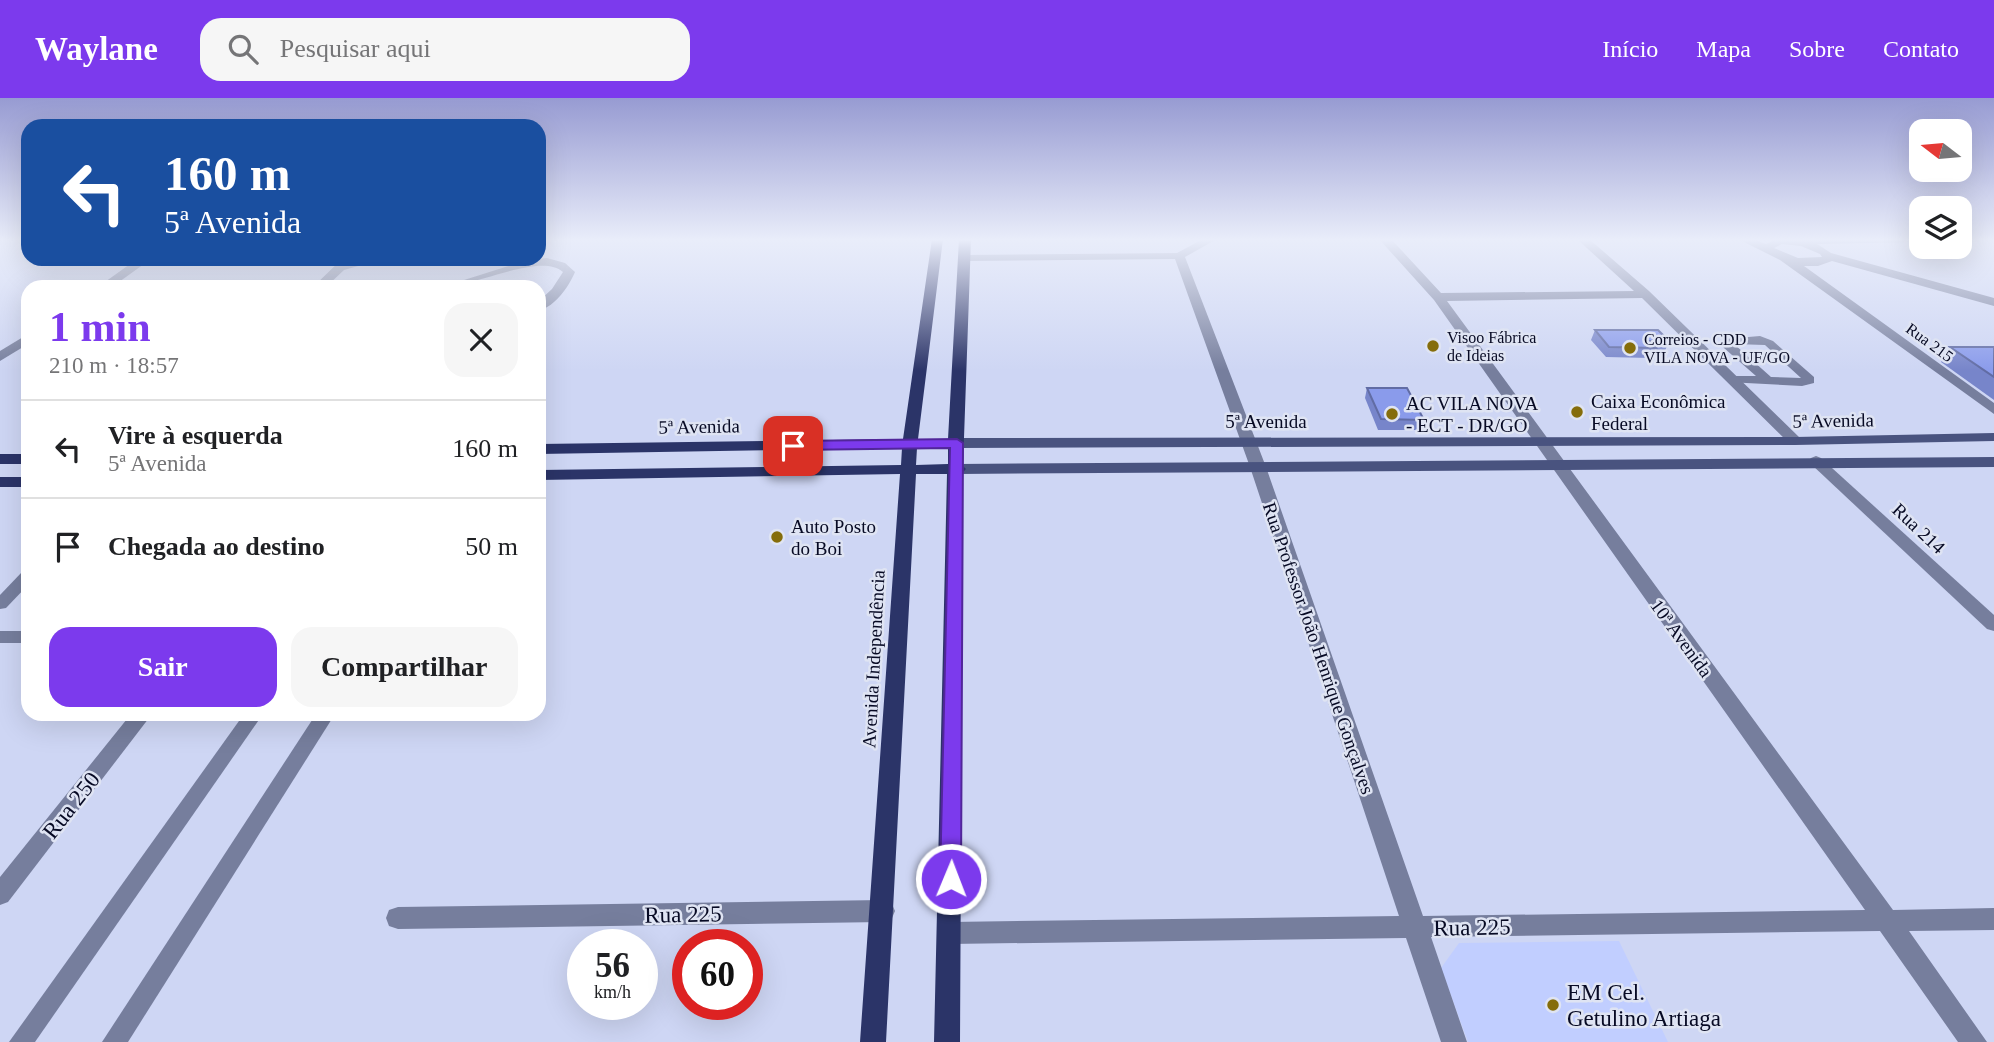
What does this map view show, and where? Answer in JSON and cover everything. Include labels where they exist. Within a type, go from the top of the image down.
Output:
[{"type":"main road","name":"Avenida Independência","points":[[873,1042],[910,444],[931,283]]},
{"type":"main road","points":[[947,1042],[957,443],[963,283]]},
{"type":"main road","name":"5ª Avenida","points":[[546,449],[957,443],[1795,442],[1994,437]]},
{"type":"main road","points":[[1733,463],[1799,453],[1795,442]]},
{"type":"main road","points":[[0,459],[21,459]]},
{"type":"main road","points":[[546,475],[1816,461],[1994,462]]},
{"type":"main road","points":[[0,482],[21,482]]},
{"type":"street","points":[[546,300],[564,283]]},
{"type":"street","name":"Rua Professor João Henrique Gonçalves","points":[[1189,283],[1258,467],[1454,1042]]},
{"type":"street","name":"10ª Avenida","points":[[1425,283],[1438,298],[1974,1042]]},
{"type":"street","points":[[1632,283],[1795,442]]},
{"type":"street","name":"Rua 215","points":[[1819,283],[1994,410]]},
{"type":"street","points":[[1922,283],[1994,302]]},
{"type":"street","points":[[1438,298],[1645,295]]},
{"type":"street","points":[[0,357],[21,343]]},
{"type":"street","name":"Rua 214","points":[[1816,461],[1994,625]]},
{"type":"street","name":"Rua 250","points":[[0,895],[137,721]]},
{"type":"street","name":"Rua 225","points":[[398,918],[883,911]]},
{"type":"street","name":"Rua 225","points":[[950,933],[1994,919]]},
{"type":"lane","points":[[1731,379],[1767,380],[1810,380],[1769,343],[1760,340],[1729,341],[1728,345],[1767,380]]},
{"type":"lane","points":[[0,604],[8,589]]},
{"type":"lane","points":[[0,637],[21,637]]},
{"type":"lane","points":[[21,1042],[249,721]]},
{"type":"lane","points":[[114,1042],[321,721]]},
{"type":"shaded area","name":"EM Cel. Getulino Artiaga","points":[[1619,941],[1668,1042],[1468,1042],[1441,968],[1459,943]]},
{"type":"building","points":[[1595,330],[1658,330],[1669,341],[1650,341],[1656,348],[1609,347]]},
{"type":"building","points":[[1950,347],[1994,347],[1994,377]]},
{"type":"building","points":[[1367,388],[1407,388],[1424,420],[1381,419]]},
{"type":"place","name":"Visoo Fábrica de Ideias","points":[[1433,346]]},
{"type":"place","name":"Correios - CDD VILA NOVA - UF/GO","points":[[1630,348]]},
{"type":"place","name":"Caixa Econômica Federal","points":[[1577,412]]},
{"type":"place","name":"AC VILA NOVA - ECT - DR/GO","points":[[1392,414]]},
{"type":"place","name":"Auto Posto do Boi","points":[[777,537]]},
{"type":"place","name":"EM Cel. Getulino Artiaga","points":[[1553,1005]]},
{"type":"route","points":[[793,446],[957,443],[951,879]]}]
